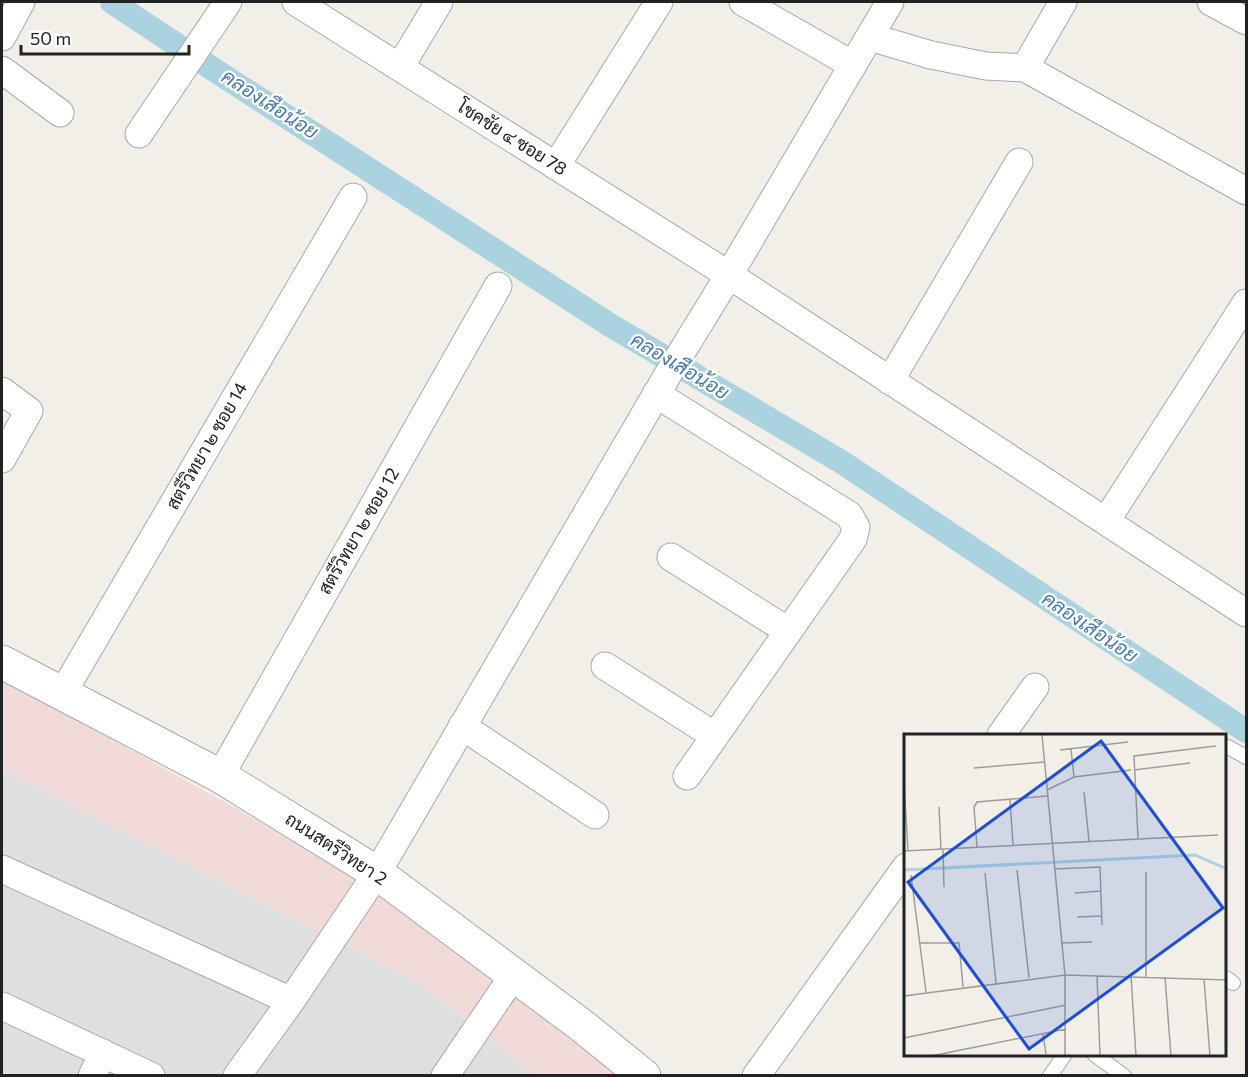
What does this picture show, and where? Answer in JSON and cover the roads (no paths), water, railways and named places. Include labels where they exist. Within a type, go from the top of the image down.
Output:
[{"type":"street","points":[[2,37],[21,2]]},
{"type":"street","points":[[139,134],[228,2]]},
{"type":"street","name":"โชคชัย ๔ ซอย 78","points":[[296,2],[729,275],[1246,613]]},
{"type":"street","points":[[400,67],[439,2]]},
{"type":"street","points":[[556,166],[659,2]]},
{"type":"street","points":[[743,2],[853,65]]},
{"type":"street","points":[[237,1076],[291,1001],[377,873],[890,2]]},
{"type":"street","points":[[1025,68],[1063,2]]},
{"type":"street","points":[[1211,2],[1246,21]]},
{"type":"street","points":[[870,36],[931,55],[986,66],[1025,68],[1246,191]]},
{"type":"street","points":[[2,70],[60,113]]},
{"type":"street","points":[[890,381],[1019,162]]},
{"type":"street","name":"สตรีวิทยา ๒ ซอย 14","points":[[62,694],[353,197]]},
{"type":"street","name":"สตรีวิทยา ๒ ซอย 12","points":[[220,776],[498,286]]},
{"type":"street","points":[[1106,520],[1246,303]]},
{"type":"street","points":[[668,376],[849,515],[856,527],[854,539],[687,776]]},
{"type":"street","points":[[2,391],[29,411],[2,459]]},
{"type":"street","points":[[671,557],[788,631]]},
{"type":"street","name":"ถนนสตรีวิทยา 2","points":[[2,662],[220,776],[377,873],[581,1025],[644,1076]]},
{"type":"street","points":[[605,666],[715,736]]},
{"type":"street","points":[[1002,734],[1035,687]]},
{"type":"street","points":[[462,726],[595,815]]},
{"type":"street","points":[[2,869],[291,1001]]},
{"type":"street","points":[[756,1076],[904,870]]},
{"type":"street","points":[[446,1076],[513,976]]},
{"type":"street","points":[[2,1006],[98,1064],[151,1076]]},
{"type":"lane","points":[[1227,748],[1246,757]]},
{"type":"lane","points":[[1050,1076],[1064,1056]]},
{"type":"lane","points":[[1097,1056],[1124,1076]]},
{"type":"waterway","name":"คลองเสือน้อย","points":[[112,2],[610,325],[840,461],[1246,731]]}]
